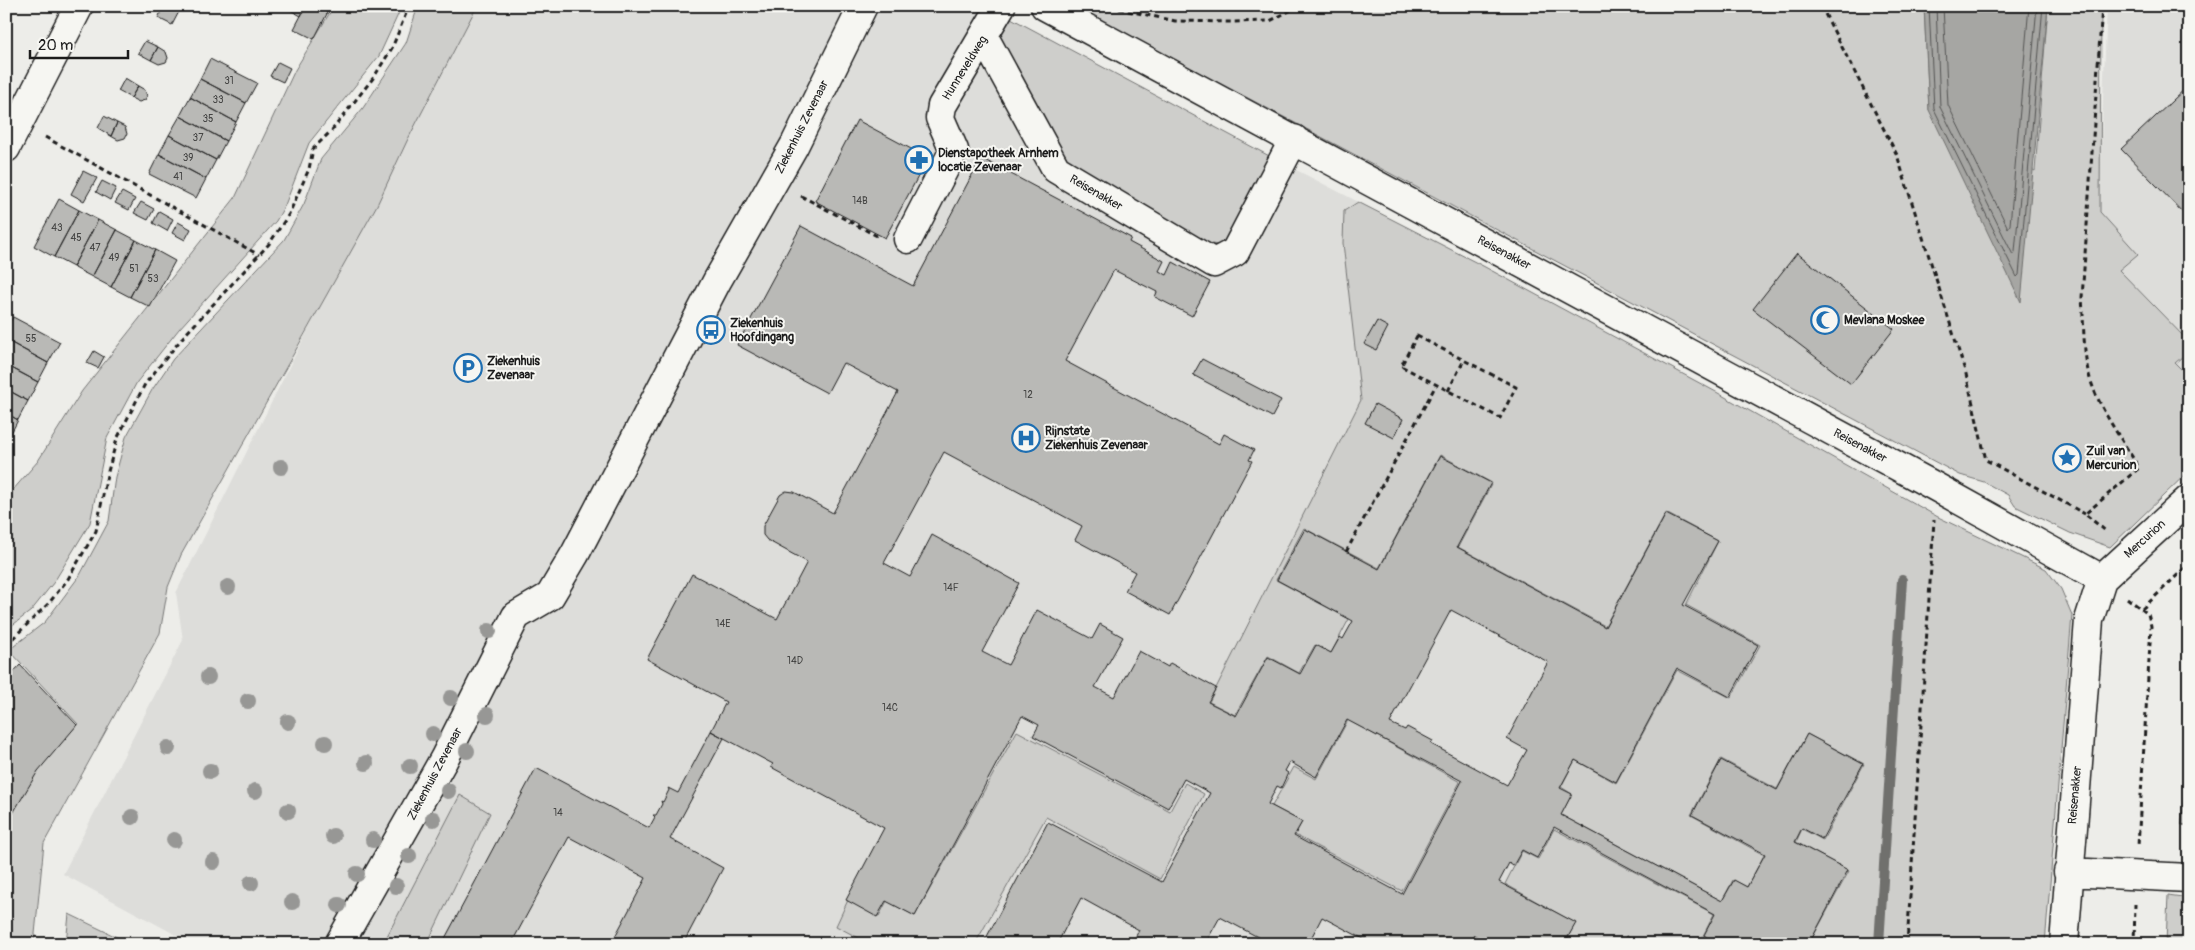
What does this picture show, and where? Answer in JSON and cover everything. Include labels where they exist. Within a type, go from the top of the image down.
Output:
[{"type":"street","points":[[6,148],[79,6]]},
{"type":"street","name":"Ziekenhuis Zevenaar","points":[[339,944],[444,758],[516,616],[550,596],[575,554],[717,281],[794,146],[863,6]]},
{"type":"street","name":"Hunneveldweg","points":[[908,239],[954,150],[940,118],[942,106],[1001,6]]},
{"type":"street","name":"Reisenakker","points":[[1045,6],[1936,487],[2102,579],[2089,620],[2068,872],[2064,944]]},
{"type":"street","name":"Reisenakker","points":[[984,37],[1056,170],[1214,263],[1235,252],[1294,139]]},
{"type":"street","name":"Mercurion","points":[[2102,579],[2189,499]]},
{"type":"street","points":[[2068,872],[2189,878]]},
{"type":"path","points":[[6,645],[49,603],[68,579],[96,531],[107,474],[117,439],[145,384],[183,337],[269,244],[289,214],[309,169],[313,150],[332,130],[374,77],[392,48],[409,6]]},
{"type":"path","points":[[1113,8],[1175,21],[1232,22],[1270,21],[1299,6]]},
{"type":"path","points":[[1821,6],[1897,155],[1966,374],[1986,460],[2085,514],[2131,551]]},
{"type":"path","points":[[2085,514],[2139,468],[2101,404],[2089,375],[2082,298],[2102,6]]},
{"type":"path","points":[[19,123],[259,255]]},
{"type":"path","points":[[774,181],[901,249],[908,239]]},
{"type":"path","points":[[1417,336],[1464,360],[1516,387],[1500,418],[1401,366],[1417,336]]},
{"type":"path","points":[[1448,391],[1464,360]]},
{"type":"path","points":[[1346,552],[1436,385]]},
{"type":"path","points":[[1907,944],[1936,487]]},
{"type":"path","points":[[2134,944],[2136,876],[2151,652],[2151,626],[2148,614],[2142,609],[2189,564]]},
{"type":"shaded area","points":[[334,6],[402,6],[379,56],[309,143],[285,205],[276,221],[179,329],[137,382],[107,438],[90,523],[54,582],[31,611],[6,630],[6,498],[38,461],[82,391],[235,198],[295,70]]},
{"type":"shaded area","points":[[418,6],[477,6],[407,141],[377,205],[181,555],[168,587],[160,633],[44,843],[34,944],[6,944],[6,830],[19,799],[45,759],[78,724],[9,650],[45,622],[80,575],[109,521],[115,477],[126,437],[152,390],[173,359],[284,240],[304,204],[321,159],[363,108],[406,43]]},
{"type":"shaded area","name":"Rijnstate Ziekenhuis Zevenaar","points":[[470,6],[980,6],[1009,17],[1273,158],[1483,266],[1718,393],[1938,517],[2046,569],[2061,589],[2061,738],[2045,944],[193,944],[63,874],[183,640],[176,593]]},
{"type":"shaded area","points":[[1074,6],[1924,6],[1929,110],[2035,171],[2048,6],[2101,6],[2100,212],[2138,254],[2119,270],[2189,342],[2189,351],[2175,363],[2189,377],[2189,471],[2110,547],[2070,533],[2015,506],[2008,495],[1984,482],[1960,475]]},
{"type":"shaded area","points":[[2107,6],[2189,6],[2189,404],[2096,260]]},
{"type":"shaded area","points":[[1009,17],[1273,158],[1227,240],[1219,245],[1203,243],[1067,170],[997,41]]},
{"type":"shaded area","points":[[1358,202],[1483,266],[1718,393],[1938,517],[2046,569],[2061,589],[2072,615],[2045,944],[1809,944],[1849,871],[1796,842],[1802,829],[1823,840],[1864,764],[1807,734],[1777,789],[1721,759],[1691,815],[1764,855],[1747,887],[1733,880],[1722,901],[1561,815],[1572,794],[1561,787],[1575,760],[1616,783],[1677,670],[1731,698],[1760,645],[1686,605],[1718,541],[1666,513],[1605,626],[1458,547],[1492,483],[1440,455],[1379,568],[1304,528],[1276,580],[1349,619],[1331,653],[1315,645],[1299,673],[1268,656],[1235,715],[1209,702],[1361,400],[1343,243],[1344,211]]},
{"type":"shaded area","points":[[1348,720],[1460,782],[1402,891],[1295,835],[1302,822],[1272,806],[1294,767],[1316,779]]},
{"type":"shaded area","points":[[1017,731],[1170,811],[1185,783],[1204,794],[1160,879],[1046,817],[975,944],[870,944],[836,926],[848,900],[879,916],[887,901],[915,916]]},
{"type":"shaded area","points":[[460,795],[490,813],[427,944],[383,944]]},
{"type":"shaded area","points":[[1554,829],[1714,914],[1703,936],[1716,944],[1641,944],[1626,936],[1622,944],[1565,944],[1575,923],[1505,884],[1522,851],[1538,859]]},
{"type":"shaded area","points":[[2168,895],[2189,898],[2189,944],[2166,944]]},
{"type":"shaded area","points":[[69,914],[131,944],[66,944]]},
{"type":"water","points":[[1924,6],[2048,6],[2021,302],[1929,110]]},
{"type":"building","points":[[164,6],[182,6],[172,25],[158,18]]},
{"type":"building","points":[[283,6],[306,6],[301,16]]},
{"type":"building","points":[[306,6],[331,6],[314,39],[294,29]]},
{"type":"building","points":[[145,41],[158,47],[151,60],[138,53]]},
{"type":"building","points":[[158,47],[166,52],[168,58],[166,62],[159,64],[151,60]]},
{"type":"building","points":[[210,59],[257,83],[246,103],[200,79]]},
{"type":"building","points":[[278,62],[290,68],[283,82],[270,76]]},
{"type":"building","points":[[125,78],[138,86],[131,98],[118,91]]},
{"type":"building","points":[[200,79],[246,103],[236,122],[190,97]]},
{"type":"building","points":[[2189,85],[2189,219],[2121,149]]},
{"type":"building","points":[[138,86],[145,90],[147,96],[145,100],[139,102],[131,98]]},
{"type":"building","points":[[190,97],[236,122],[226,141],[180,116]]},
{"type":"building","points":[[104,116],[117,123],[111,136],[98,128]]},
{"type":"building","points":[[180,116],[226,141],[216,160],[169,135]]},
{"type":"building","points":[[857,120],[928,158],[885,238],[815,201]]},
{"type":"building","points":[[117,123],[125,127],[127,134],[125,138],[118,140],[111,136]]},
{"type":"building","points":[[169,135],[216,160],[206,179],[159,154]]},
{"type":"building","points":[[159,154],[206,179],[196,198],[149,174]]},
{"type":"building","points":[[981,158],[1131,238],[1129,242],[1164,261],[1159,271],[1167,275],[1173,262],[1210,282],[1192,316],[1155,297],[1157,292],[1114,270],[1065,361],[1219,444],[1224,434],[1254,450],[1249,460],[1252,461],[1170,615],[1125,591],[1135,572],[1075,540],[1082,526],[944,452],[884,563],[910,577],[932,535],[1019,583],[982,652],[1008,665],[1037,610],[1092,639],[1100,624],[1123,637],[1095,687],[1114,697],[1139,651],[1168,667],[1170,663],[1216,688],[1208,702],[1236,716],[1268,657],[1300,674],[1316,645],[1331,653],[1340,637],[1343,639],[1353,621],[1277,580],[1305,529],[1379,569],[1440,456],[1491,483],[1457,547],[1605,627],[1666,514],[1718,541],[1683,605],[1758,645],[1730,697],[1677,668],[1616,782],[1575,760],[1560,788],[1572,794],[1561,815],[1722,901],[1734,880],[1747,887],[1765,854],[1692,815],[1721,760],[1777,790],[1807,734],[1863,764],[1822,839],[1802,828],[1795,842],[1848,870],[1809,944],[1716,944],[1704,935],[1715,914],[1554,827],[1537,858],[1522,850],[1513,866],[1509,863],[1499,882],[1576,923],[1564,944],[1491,944],[1474,935],[1469,944],[1373,944],[1322,917],[1308,944],[1271,944],[1220,917],[1205,944],[1132,944],[1139,930],[1081,898],[1057,944],[983,944],[1048,822],[1162,882],[1210,793],[1184,779],[1168,808],[1033,736],[1039,725],[1022,716],[915,916],[886,901],[877,917],[846,900],[884,828],[771,767],[773,764],[711,731],[726,702],[647,659],[692,574],[777,619],[807,562],[767,540],[763,535],[763,526],[780,495],[786,491],[794,492],[833,513],[898,392],[843,363],[827,393],[737,345],[801,226],[913,286]],"holes":[[[1451,610],[1548,662],[1507,739],[1527,750],[1507,785],[1431,744],[1433,741],[1407,727],[1405,730],[1390,723]],[[1347,720],[1462,781],[1402,894],[1294,836],[1302,822],[1268,804],[1277,786],[1281,788],[1288,773],[1285,771],[1290,762],[1316,777]]]},
{"type":"building","points":[[83,171],[97,178],[84,201],[71,194]]},
{"type":"building","points":[[102,181],[116,188],[110,200],[96,192]]},
{"type":"building","points":[[122,192],[135,199],[129,210],[115,203]]},
{"type":"building","points":[[59,199],[79,210],[54,257],[34,246]]},
{"type":"building","points":[[141,202],[154,209],[148,220],[134,213]]},
{"type":"building","points":[[79,210],[98,220],[73,267],[54,257]]},
{"type":"building","points":[[159,211],[173,219],[167,231],[153,223]]},
{"type":"building","points":[[98,220],[117,230],[92,277],[73,267]]},
{"type":"building","points":[[178,222],[191,229],[185,240],[172,233]]},
{"type":"building","points":[[117,230],[136,240],[111,287],[92,277]]},
{"type":"building","points":[[136,240],[155,250],[130,297],[111,287]]},
{"type":"building","points":[[155,250],[175,261],[150,307],[130,297]]},
{"type":"building","name":"Mevlana Moskee","points":[[1797,253],[1894,329],[1851,384],[1753,309]]},
{"type":"building","points":[[13,317],[60,342],[48,363],[6,340],[6,329]]},
{"type":"building","points":[[1377,321],[1388,327],[1376,350],[1364,344]]},
{"type":"building","points":[[6,340],[48,363],[38,382],[6,365]]},
{"type":"building","points":[[94,351],[104,357],[98,368],[87,363]]},
{"type":"building","points":[[1202,359],[1281,400],[1272,417],[1193,375]]},
{"type":"building","points":[[6,365],[38,382],[28,401],[6,389]]},
{"type":"building","points":[[6,389],[28,401],[18,420],[6,413]]},
{"type":"building","points":[[1375,404],[1403,419],[1394,438],[1365,423]]},
{"type":"building","points":[[6,413],[18,420],[8,439],[6,438]]},
{"type":"building","points":[[20,665],[77,725],[38,771],[6,825],[6,680]]},
{"type":"building","points":[[711,731],[724,738],[670,839],[723,868],[683,944],[611,944],[646,878],[569,837],[511,944],[442,944],[536,768],[649,828],[655,817],[653,815],[656,815],[662,804],[661,801],[663,802],[669,790],[668,788],[678,793]]},
{"type":"building","points":[[2185,777],[2189,777],[2189,825],[2182,825]]},
{"type":"building","points":[[1626,936],[1640,944],[1622,944]]},
{"type":"waterway","points":[[1879,944],[1902,580]]},
{"type":"place","name":"Dienstapotheek Arnhem locatie Zevenaar","points":[[919,160]]},
{"type":"place","name":"Mevlana Moskee","points":[[1825,320]]},
{"type":"place","name":"Ziekenhuis Hoofdingang","points":[[711,330]]},
{"type":"place","name":"Ziekenhuis Zevenaar","points":[[468,368]]},
{"type":"place","name":"Rijnstate Ziekenhuis Zevenaar","points":[[1026,438]]},
{"type":"place","name":"Zuil van Mercurion","points":[[2067,458]]}]
